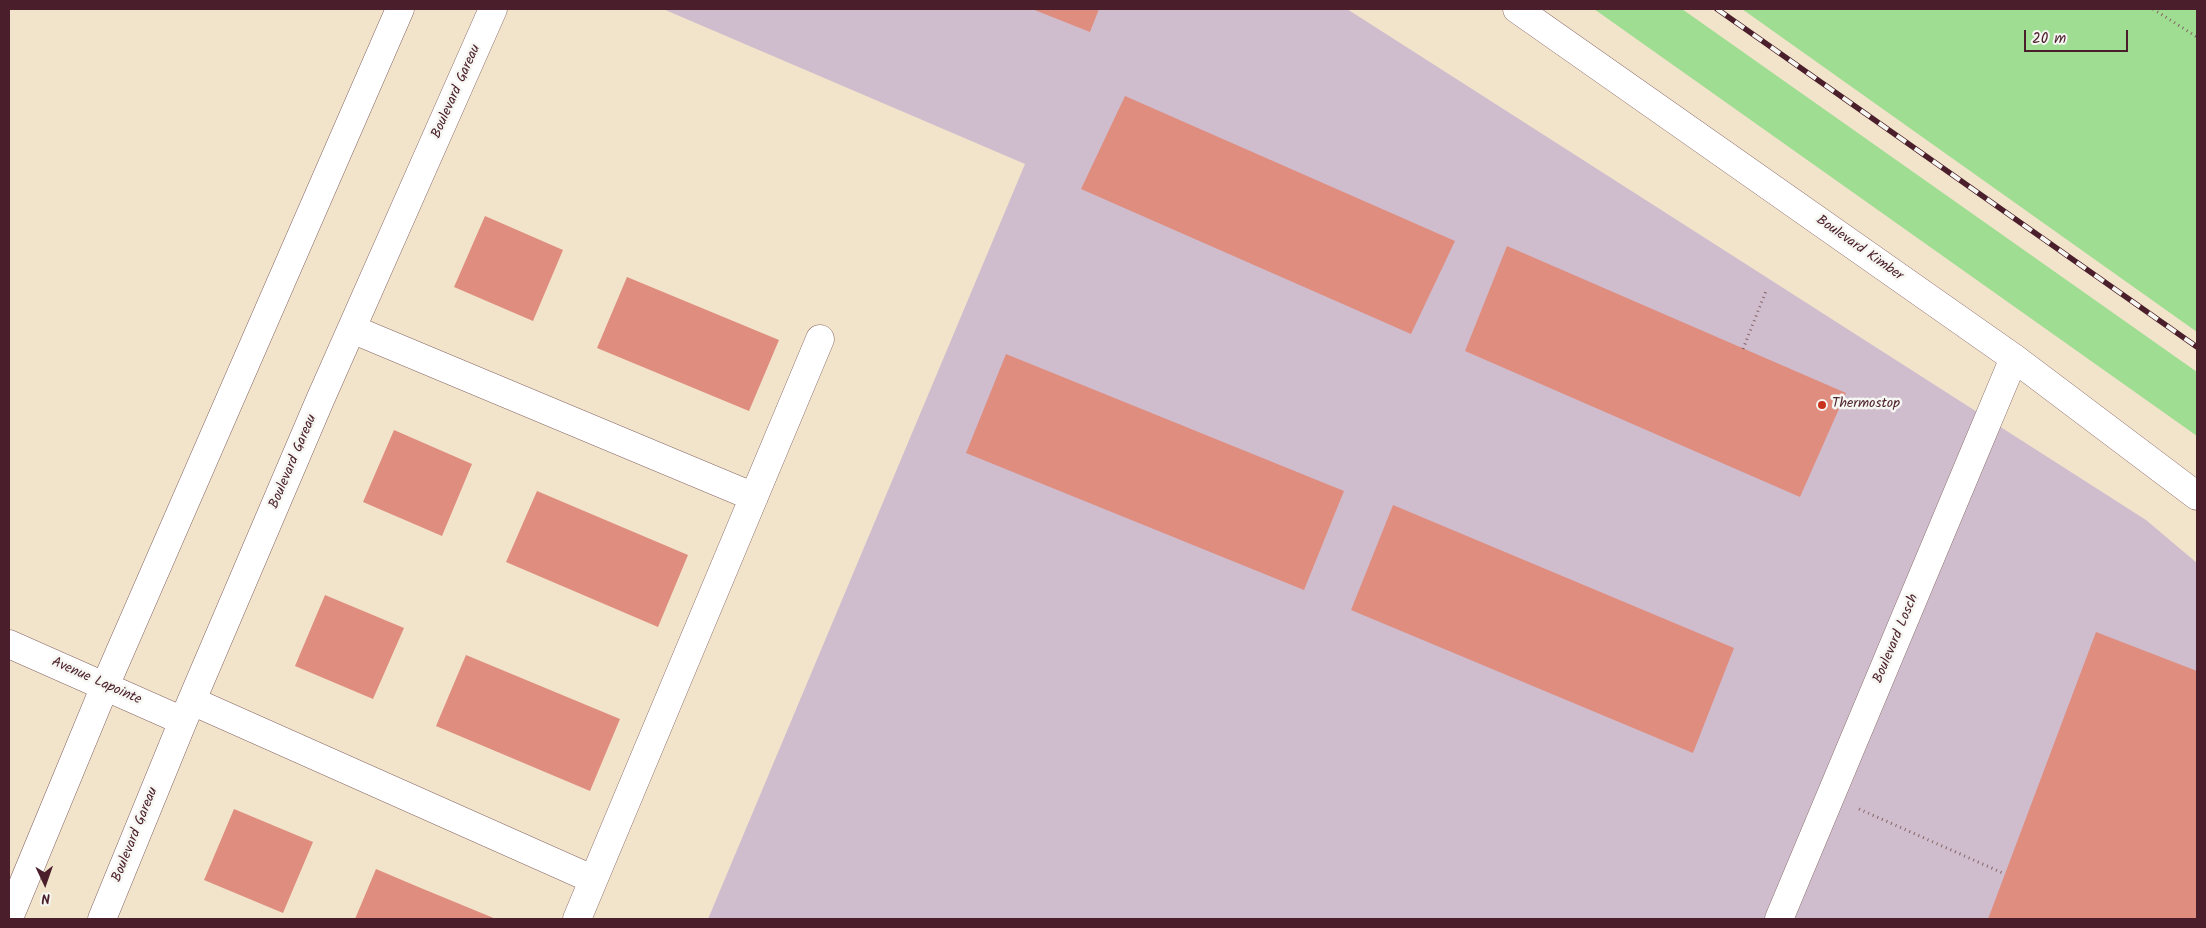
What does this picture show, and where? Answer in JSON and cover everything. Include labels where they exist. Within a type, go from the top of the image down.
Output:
[{"type":"street","points":[[9,918],[105,686],[400,9]]},
{"type":"street","name":"Boulevard Gareau","points":[[102,919],[187,711],[493,9]]},
{"type":"street","name":"Boulevard Kimber","points":[[1516,9],[2014,358],[2197,496]]},
{"type":"street","points":[[352,329],[754,498]]},
{"type":"street","points":[[576,919],[820,339]]},
{"type":"street","name":"Boulevard Losch","points":[[1779,919],[2014,358]]},
{"type":"street","name":"Avenue Lapointe","points":[[9,644],[105,686],[187,711],[592,879]]},
{"type":"path","points":[[2153,9],[2197,37]]},
{"type":"path","points":[[1743,349],[1766,291]]},
{"type":"path","points":[[1830,796],[2005,874]]},
{"type":"shaded area","points":[[663,9],[1347,9],[2146,520],[2197,563],[2197,919],[708,919],[1025,164]]},
{"type":"green space","points":[[1594,9],[1682,9],[2197,372],[2197,436]]},
{"type":"green space","points":[[1742,9],[2197,9],[2197,332]]},
{"type":"building","points":[[1032,9],[1099,9],[1090,32]]},
{"type":"building","points":[[1125,96],[1455,241],[1411,334],[1081,189]]},
{"type":"building","points":[[485,216],[563,250],[533,321],[454,287]]},
{"type":"building","points":[[1507,246],[1846,393],[1800,497],[1465,351]]},
{"type":"building","points":[[627,277],[779,340],[749,411],[597,348]]},
{"type":"building","points":[[1006,354],[1344,491],[1304,590],[966,453]]},
{"type":"building","points":[[394,430],[472,464],[442,536],[363,502]]},
{"type":"building","points":[[537,491],[688,555],[658,627],[506,562]]},
{"type":"building","points":[[1393,505],[1734,648],[1693,753],[1351,610]]},
{"type":"building","points":[[325,595],[404,628],[373,699],[295,666]]},
{"type":"building","points":[[2096,632],[2197,671],[2197,919],[1988,919]]},
{"type":"building","points":[[466,655],[620,719],[590,791],[436,726]]},
{"type":"building","points":[[234,809],[313,842],[283,913],[204,880]]},
{"type":"building","points":[[376,869],[416,886],[496,919],[355,919]]},
{"type":"railway","points":[[1717,9],[2197,347]]},
{"type":"place","name":"Thermostop","points":[[1822,405]]}]
